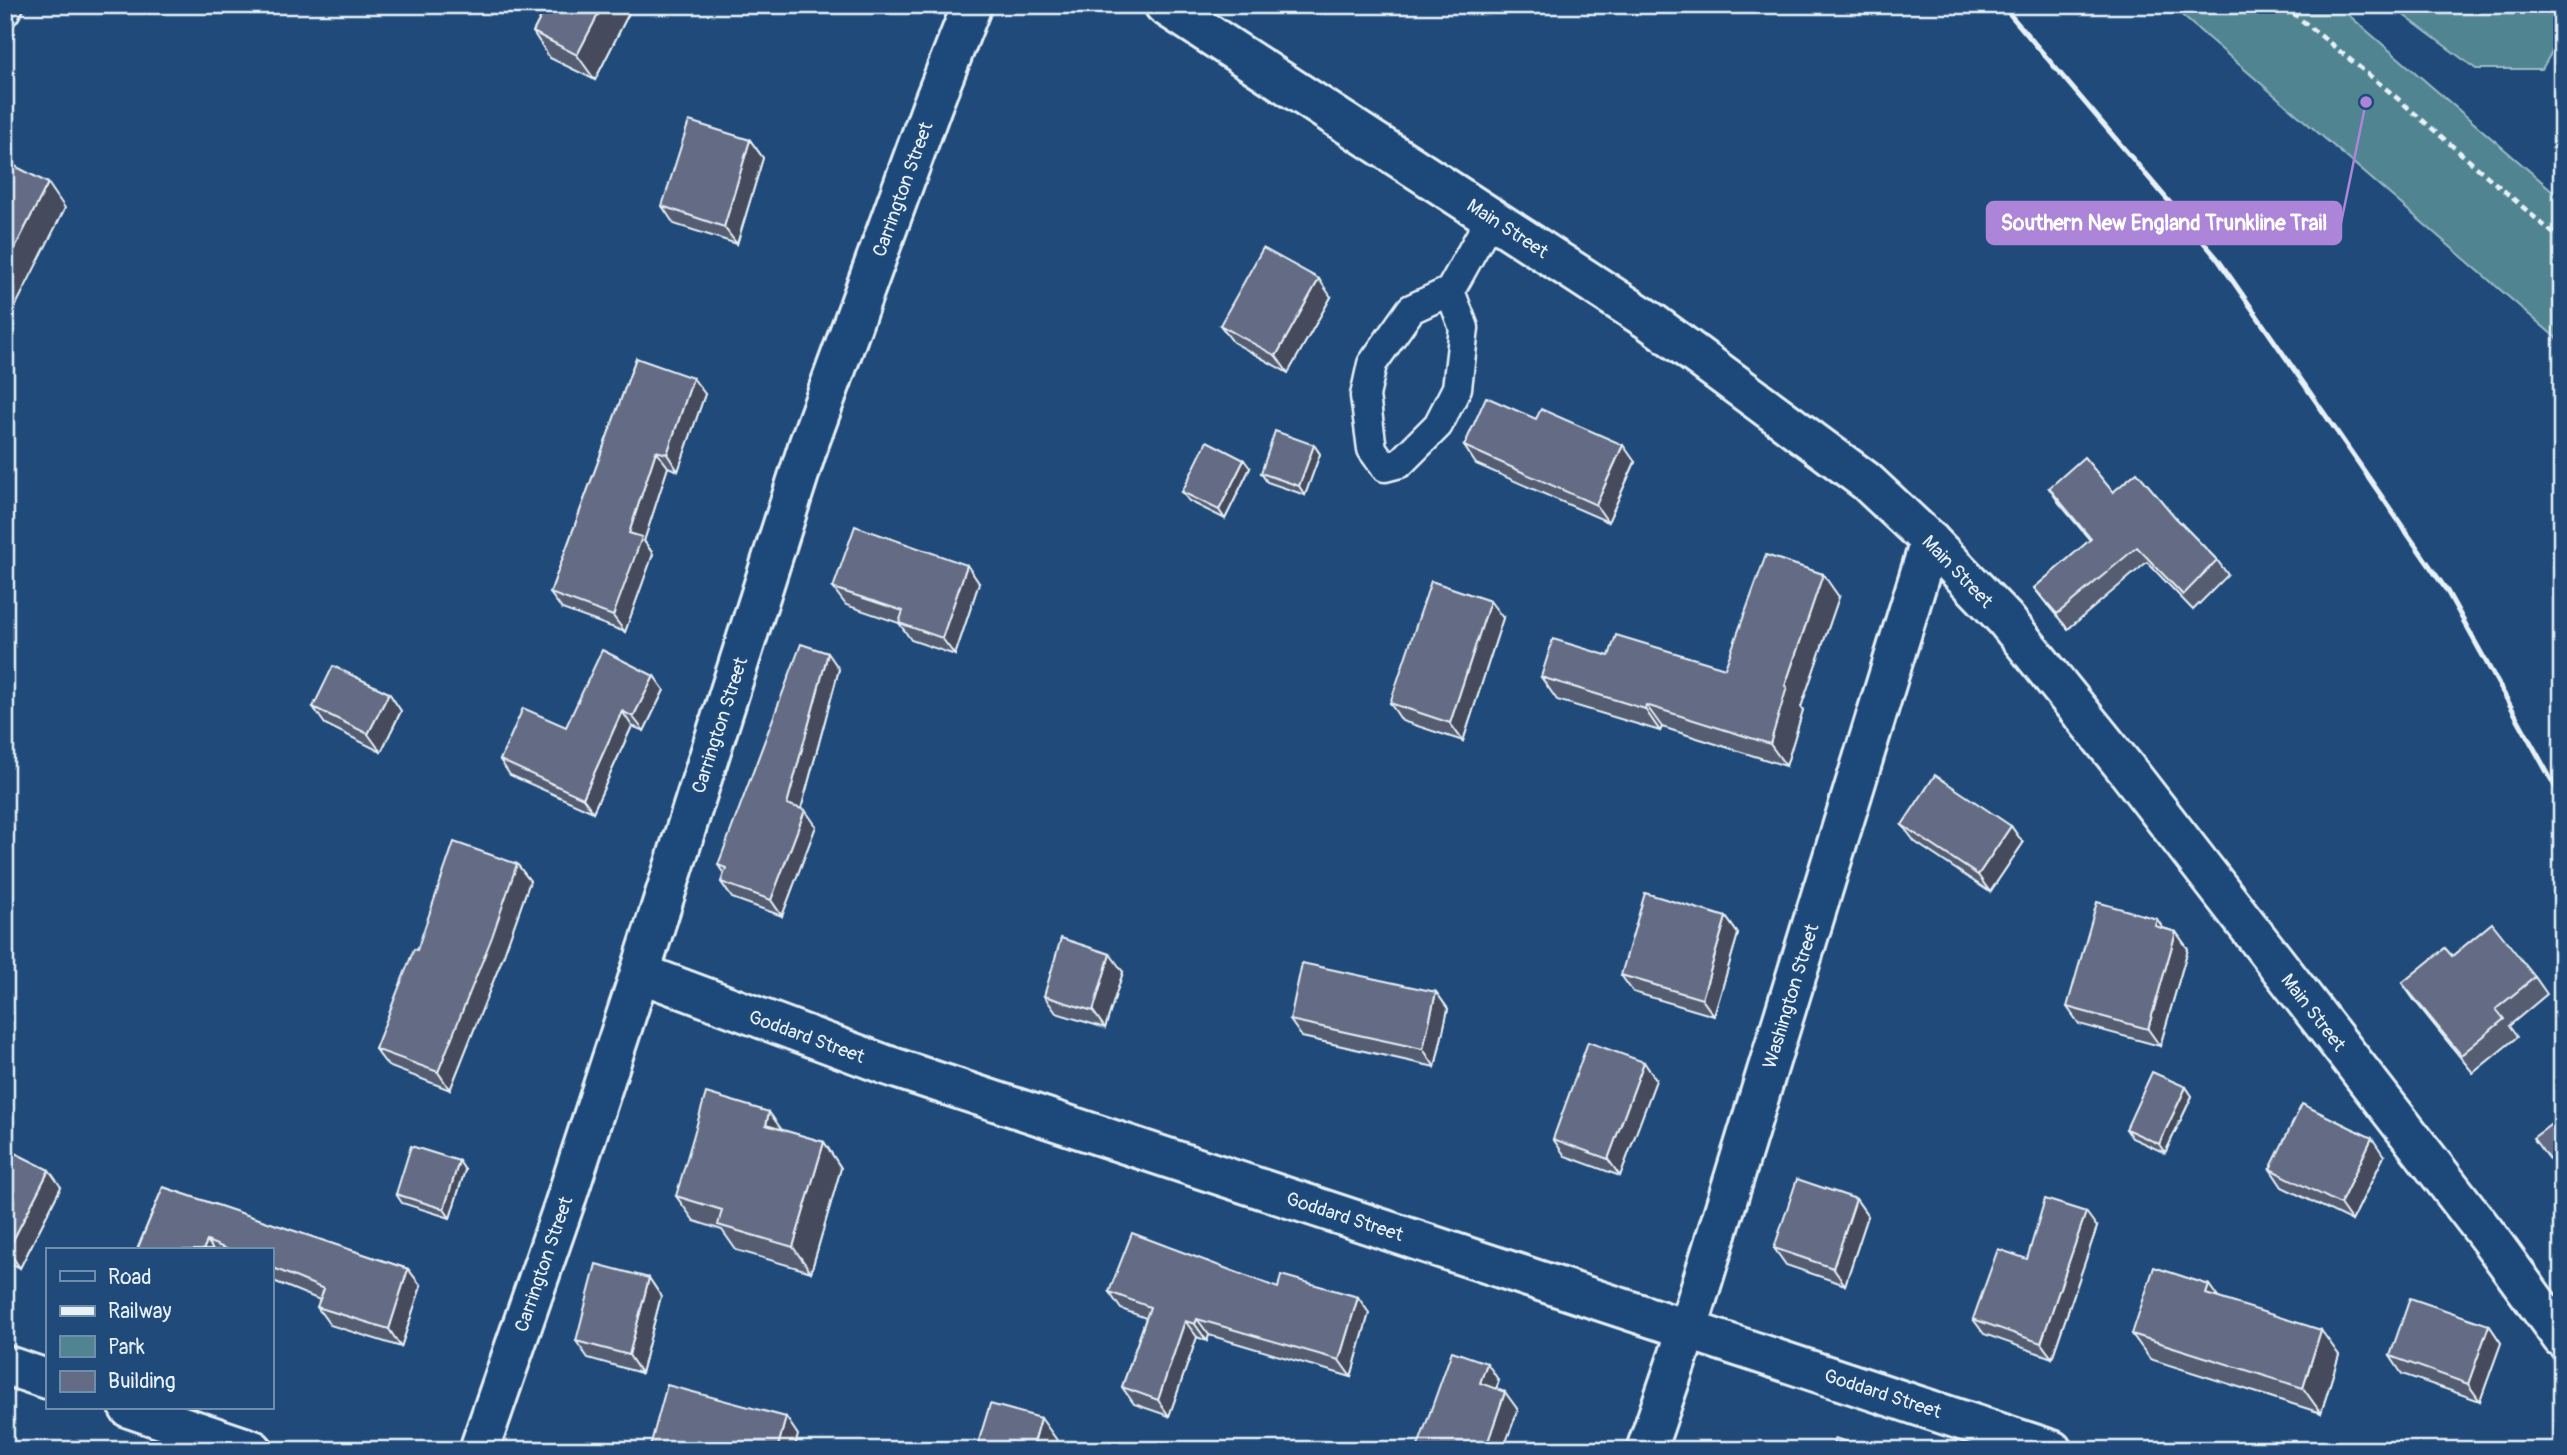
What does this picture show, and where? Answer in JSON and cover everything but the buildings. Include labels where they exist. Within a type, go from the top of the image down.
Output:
[{"type":"street","name":"Carrington Street","points":[[479,1450],[569,1192],[809,443],[932,106],[972,5]]},
{"type":"street","name":"Main Street","points":[[1164,5],[1650,321],[1737,384],[1812,444],[1866,481],[1930,541],[2005,619],[2127,770],[2490,1239],[2562,1338]]},
{"type":"street","name":"Washington Street","points":[[1646,1450],[1688,1328],[1930,541]]},
{"type":"street","name":"Goddard Street","points":[[640,973],[886,1065],[2052,1450]]},
{"type":"street","points":[[5,1364],[46,1379]]},
{"type":"street","points":[[135,1410],[253,1450]]},
{"type":"lane","points":[[5,12],[9,5]]},
{"type":"lane","points":[[1450,291],[1464,328],[1457,388],[1438,425],[1401,463],[1385,467],[1373,449],[1365,396],[1372,364],[1411,309],[1450,291],[1491,217]]},
{"type":"path","points":[[2283,5],[2390,92],[2562,241]]},
{"type":"green space","points":[[2170,5],[2337,5],[2562,199],[2562,343]]},
{"type":"green space","points":[[2390,5],[2562,5],[2562,34],[2542,69],[2476,69]]},
{"type":"railway","points":[[2002,5],[2217,258],[2447,591],[2562,799]]},
{"type":"place","name":"Southern New England Trunkline Trail","points":[[2366,102]]}]
